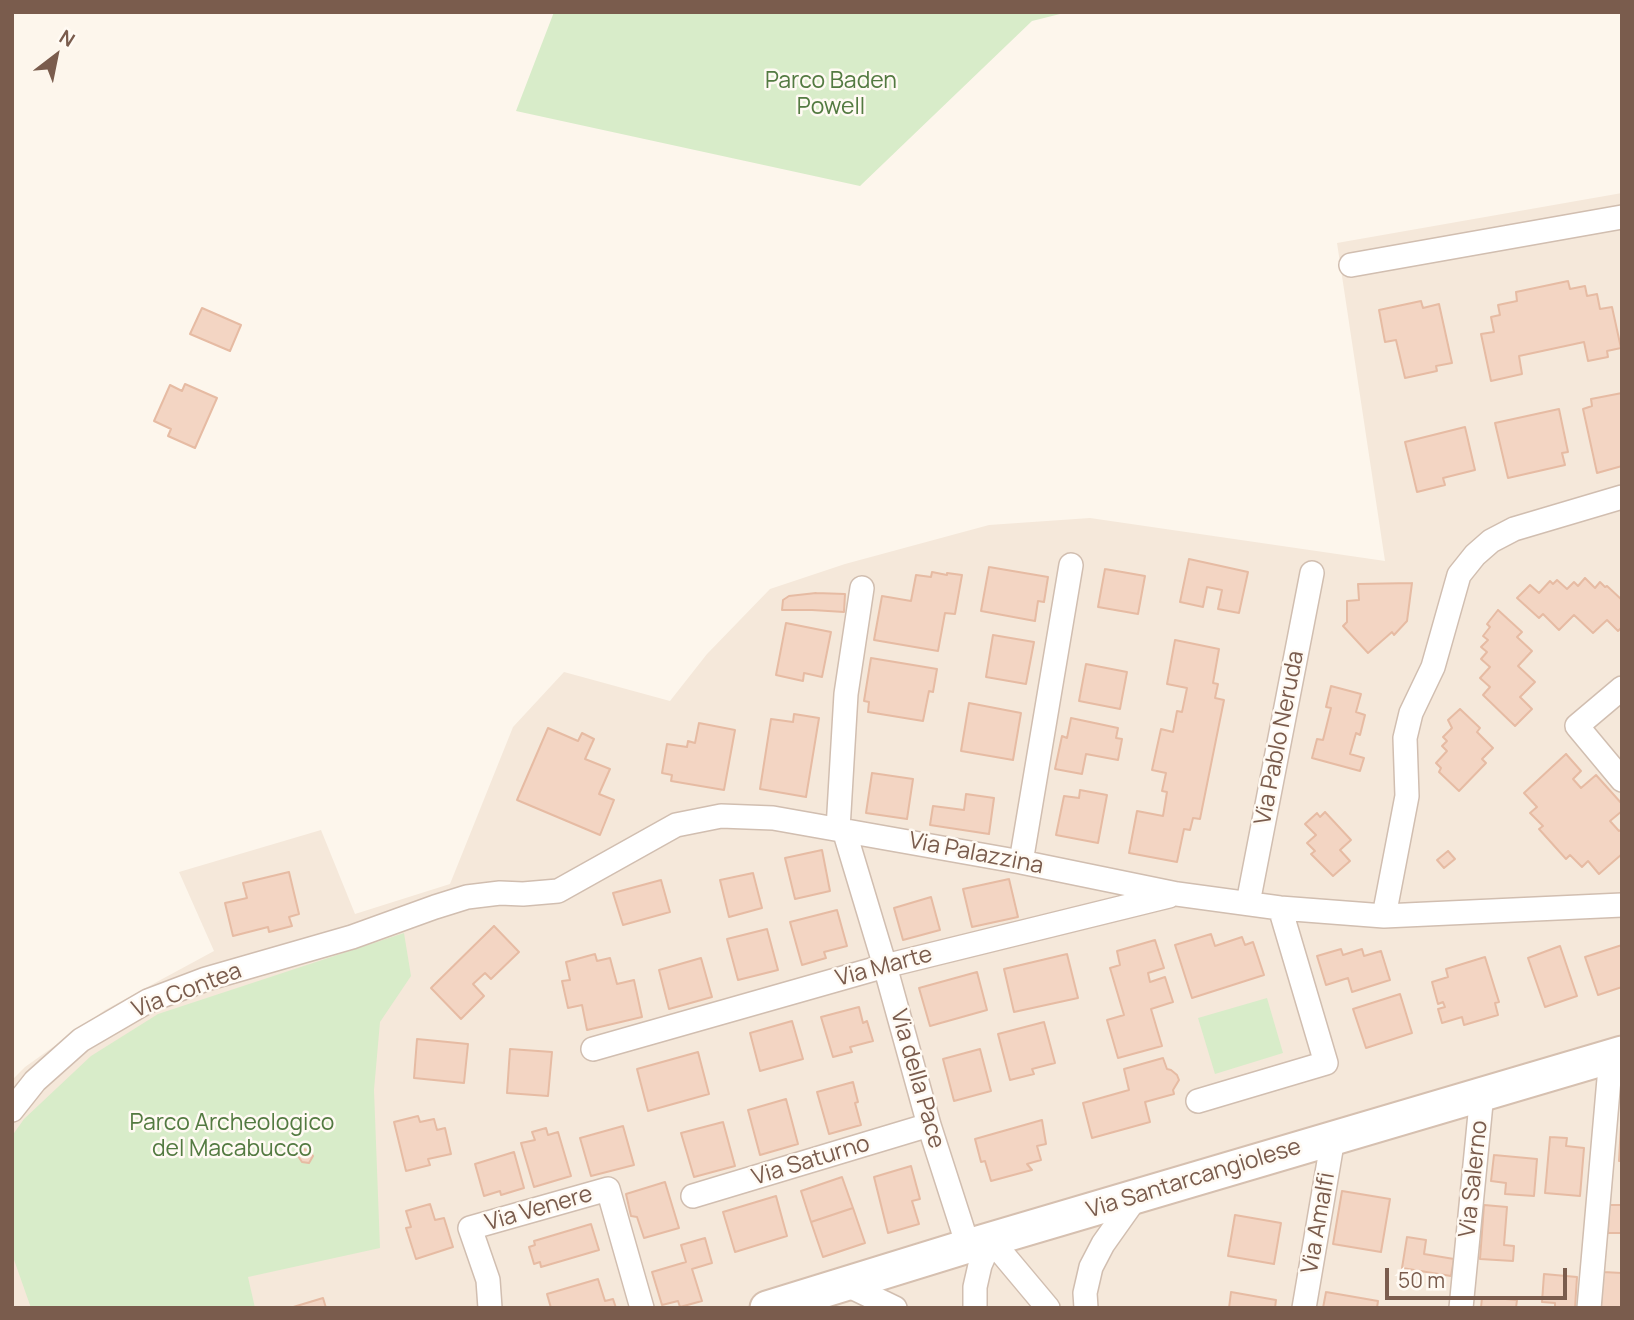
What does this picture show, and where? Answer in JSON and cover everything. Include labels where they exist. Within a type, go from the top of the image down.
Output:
[{"type":"main road","name":"Via Santarcangiolese","points":[[767,1308],[1617,1054]]},
{"type":"street","points":[[1350,265],[1622,217]]},
{"type":"street","points":[[1384,916],[1407,796],[1405,738],[1411,713],[1433,667],[1459,575],[1491,541],[1514,529],[1622,497]]},
{"type":"street","points":[[1021,862],[1071,565]]},
{"type":"street","name":"Via Pablo Neruda","points":[[1248,903],[1312,573]]},
{"type":"street","points":[[841,829],[846,694],[862,588]]},
{"type":"street","points":[[1622,688],[1577,726],[1622,780]]},
{"type":"street","name":"Via Palazzina","points":[[352,937],[467,897],[558,891],[676,825],[721,816],[773,818],[841,829],[1177,894],[1280,908],[1384,916],[1622,905]]},
{"type":"street","name":"Via della Pace","points":[[841,829],[885,966],[929,1125],[979,1243]]},
{"type":"street","name":"Via Marte","points":[[593,1049],[885,966],[1177,894]]},
{"type":"street","points":[[1198,1101],[1326,1063],[1280,908]]},
{"type":"street","name":"Via Contea","points":[[12,1110],[35,1081],[81,1040],[148,1001],[206,979],[352,937]]},
{"type":"street","points":[[1589,1308],[1617,1054]]},
{"type":"street","name":"Via Salerno","points":[[1461,1308],[1482,1093]]},
{"type":"street","name":"Via Saturno","points":[[692,1196],[929,1125]]},
{"type":"street","name":"Via Amalfi","points":[[1304,1308],[1333,1138]]},
{"type":"street","name":"Via Venere","points":[[490,1308],[488,1280],[470,1228],[608,1189],[642,1308]]},
{"type":"street","points":[[1086,1308],[1085,1293],[1091,1267],[1102,1244],[1137,1196]]},
{"type":"street","points":[[975,1308],[975,1287],[980,1265],[979,1243]]},
{"type":"street","points":[[979,1243],[1048,1308]]},
{"type":"street","points":[[845,1284],[895,1308]]},
{"type":"shaded area","points":[[1622,193],[1622,1308],[12,1308],[12,1080],[25,1067],[105,1010],[214,951],[179,872],[321,830],[355,914],[450,884],[513,727],[564,672],[670,701],[707,654],[770,589],[845,564],[989,525],[1090,518],[1385,561],[1337,243]]},
{"type":"green space","name":"Parco Baden Powell","points":[[554,12],[1068,12],[1032,21],[860,186],[516,111]]},
{"type":"green space","name":"Parco Archeologico del Macabucco","points":[[404,933],[411,976],[380,1022],[374,1090],[380,1248],[248,1277],[255,1308],[31,1308],[12,1254],[12,1136],[24,1119],[91,1056],[158,1014]]},
{"type":"green space","points":[[1267,998],[1283,1053],[1215,1074],[1198,1018]]},
{"type":"building","points":[[1568,281],[1570,289],[1585,286],[1587,296],[1597,294],[1600,309],[1612,307],[1621,348],[1607,351],[1608,357],[1588,361],[1584,342],[1519,356],[1522,374],[1491,381],[1481,334],[1494,332],[1491,317],[1500,315],[1498,305],[1517,301],[1516,292]]},
{"type":"building","points":[[1421,301],[1423,308],[1439,304],[1452,363],[1436,366],[1437,371],[1405,378],[1396,340],[1385,342],[1379,310]]},
{"type":"building","points":[[202,308],[241,325],[230,351],[190,334]]},
{"type":"building","points":[[185,384],[217,398],[195,448],[168,436],[171,429],[154,421],[170,385],[182,391]]},
{"type":"building","points":[[1622,393],[1622,466],[1597,473],[1583,409],[1592,406],[1591,399]]},
{"type":"building","points":[[1559,409],[1568,452],[1562,453],[1565,465],[1508,478],[1495,423]]},
{"type":"building","points":[[1465,427],[1475,470],[1443,478],[1445,485],[1417,492],[1405,442]]},
{"type":"building","points":[[1189,559],[1248,572],[1239,613],[1218,609],[1222,590],[1207,587],[1203,607],[1180,602]]},
{"type":"building","points":[[989,567],[1048,577],[1044,602],[1038,601],[1035,621],[981,611]]},
{"type":"building","points":[[1105,569],[1145,576],[1138,614],[1098,607]]},
{"type":"building","points":[[932,572],[962,575],[955,614],[945,613],[938,651],[874,640],[882,596],[911,601],[916,575],[931,577]]},
{"type":"building","points":[[1585,578],[1595,588],[1600,582],[1607,586],[1622,600],[1622,627],[1618,631],[1607,620],[1593,633],[1574,615],[1559,630],[1543,614],[1539,618],[1517,598],[1530,585],[1539,593],[1550,581],[1553,584],[1557,580],[1567,589],[1574,582],[1578,586]]},
{"type":"building","points":[[1412,583],[1407,621],[1394,635],[1392,632],[1368,653],[1343,626],[1347,622],[1347,601],[1359,600],[1358,584]]},
{"type":"building","points":[[845,594],[844,612],[782,610],[783,600],[789,596]]},
{"type":"building","points":[[1498,610],[1522,632],[1517,637],[1532,651],[1518,666],[1535,682],[1520,697],[1532,709],[1515,726],[1483,695],[1490,687],[1480,678],[1490,667],[1481,659],[1487,652],[1481,647],[1488,640],[1483,636],[1490,627],[1487,624]]},
{"type":"building","points":[[786,623],[831,632],[822,677],[804,673],[803,681],[776,675]]},
{"type":"building","points":[[993,635],[1034,642],[1026,684],[986,677]]},
{"type":"building","points":[[1175,640],[1219,649],[1213,683],[1218,684],[1215,698],[1224,700],[1200,819],[1193,818],[1190,830],[1184,829],[1177,862],[1129,853],[1137,811],[1163,816],[1167,792],[1162,791],[1166,773],[1152,770],[1161,729],[1173,732],[1177,711],[1182,712],[1187,688],[1167,684]]},
{"type":"building","points":[[871,658],[937,669],[933,692],[929,691],[923,721],[868,712],[869,702],[864,701]]},
{"type":"building","points":[[1086,664],[1127,672],[1120,709],[1079,701]]},
{"type":"building","points":[[1331,686],[1361,694],[1356,712],[1365,715],[1360,735],[1356,733],[1350,754],[1364,758],[1360,771],[1312,758],[1317,739],[1323,740],[1331,708],[1326,707]]},
{"type":"building","points":[[969,703],[1021,713],[1013,760],[961,751]]},
{"type":"building","points":[[1460,709],[1480,728],[1477,732],[1493,748],[1482,759],[1486,763],[1459,791],[1439,772],[1441,768],[1436,763],[1447,751],[1442,746],[1447,741],[1443,737],[1452,728],[1448,720]]},
{"type":"building","points":[[794,714],[819,718],[806,797],[760,789],[771,719],[793,722]]},
{"type":"building","points":[[1071,718],[1118,728],[1116,738],[1122,739],[1118,760],[1086,754],[1082,774],[1055,769],[1062,736],[1067,738]]},
{"type":"building","points":[[699,723],[735,730],[724,790],[671,781],[672,775],[662,773],[667,744],[687,747],[688,741],[695,743]]},
{"type":"building","points":[[548,728],[578,741],[582,733],[594,739],[585,759],[610,769],[599,794],[614,800],[600,835],[517,800]]},
{"type":"building","points":[[1566,754],[1581,771],[1573,779],[1581,788],[1596,775],[1622,804],[1622,811],[1610,821],[1619,831],[1622,829],[1622,854],[1599,874],[1588,861],[1582,867],[1570,855],[1566,859],[1539,829],[1543,826],[1530,813],[1537,807],[1524,793]]},
{"type":"building","points":[[872,773],[913,779],[907,819],[866,813]]},
{"type":"building","points":[[1080,790],[1107,795],[1098,843],[1056,835],[1064,796],[1079,798]]},
{"type":"building","points":[[966,794],[994,798],[989,834],[930,825],[933,806],[964,810]]},
{"type":"building","points":[[1325,812],[1351,840],[1340,850],[1350,861],[1333,876],[1311,854],[1315,851],[1307,843],[1316,835],[1305,824],[1317,813],[1320,817]]},
{"type":"building","points":[[822,850],[830,891],[795,899],[785,858]]},
{"type":"building","points":[[1448,851],[1455,859],[1444,868],[1437,860]]},
{"type":"building","points":[[289,872],[299,914],[289,917],[292,926],[269,932],[268,927],[233,936],[225,903],[247,898],[243,883]]},
{"type":"building","points":[[753,873],[762,908],[729,917],[720,880]]},
{"type":"building","points":[[1009,879],[1018,917],[972,927],[963,889]]},
{"type":"building","points":[[661,880],[670,912],[623,925],[613,893]]},
{"type":"building","points":[[931,897],[940,930],[903,940],[894,908]]},
{"type":"building","points":[[837,910],[847,946],[824,952],[826,958],[802,965],[790,922]]},
{"type":"building","points":[[494,926],[519,952],[491,979],[485,973],[473,984],[484,996],[461,1019],[431,988]]},
{"type":"building","points":[[767,929],[778,970],[738,980],[727,939]]},
{"type":"building","points":[[1211,934],[1215,946],[1242,937],[1245,945],[1253,942],[1264,975],[1192,998],[1175,945]]},
{"type":"building","points":[[1155,940],[1164,968],[1148,973],[1150,982],[1165,977],[1173,1002],[1151,1009],[1162,1046],[1118,1058],[1107,1020],[1124,1015],[1110,968],[1120,965],[1117,951]]},
{"type":"building","points":[[1622,945],[1622,987],[1598,995],[1585,957]]},
{"type":"building","points":[[1560,946],[1577,996],[1545,1007],[1528,958]]},
{"type":"building","points":[[1341,949],[1343,955],[1362,949],[1364,956],[1381,951],[1390,980],[1352,992],[1348,978],[1326,985],[1317,956]]},
{"type":"building","points":[[595,954],[597,961],[610,958],[617,984],[634,980],[642,1017],[587,1030],[582,1005],[568,1008],[562,981],[570,980],[566,962]]},
{"type":"building","points":[[1067,954],[1078,998],[1014,1012],[1004,969]]},
{"type":"building","points":[[1485,957],[1499,1002],[1495,1003],[1498,1015],[1464,1025],[1462,1017],[1442,1023],[1438,1009],[1445,1007],[1443,1002],[1438,1004],[1432,982],[1448,977],[1446,969]]},
{"type":"building","points":[[701,958],[712,997],[669,1009],[659,970]]},
{"type":"building","points":[[977,972],[987,1010],[930,1026],[919,988]]},
{"type":"building","points":[[1400,994],[1412,1033],[1366,1048],[1353,1009]]},
{"type":"building","points":[[859,1007],[863,1023],[867,1021],[873,1041],[850,1047],[852,1052],[833,1057],[821,1017]]},
{"type":"building","points":[[792,1021],[803,1059],[760,1071],[750,1033]]},
{"type":"building","points":[[1044,1022],[1055,1063],[1032,1069],[1034,1074],[1010,1080],[998,1034]]},
{"type":"building","points":[[417,1039],[468,1044],[464,1083],[414,1078]]},
{"type":"building","points":[[510,1049],[552,1052],[548,1096],[507,1093]]},
{"type":"building","points":[[980,1049],[991,1091],[954,1101],[943,1059]]},
{"type":"building","points":[[698,1052],[709,1094],[648,1111],[637,1069]]},
{"type":"building","points":[[1163,1058],[1167,1069],[1177,1075],[1179,1080],[1173,1090],[1174,1094],[1145,1102],[1150,1122],[1092,1138],[1083,1103],[1129,1090],[1124,1069]]},
{"type":"building","points":[[853,1082],[861,1125],[829,1134],[817,1092]]},
{"type":"building","points":[[786,1099],[798,1144],[760,1155],[748,1110]]},
{"type":"building","points":[[1622,1107],[1622,1161],[1619,1161]]},
{"type":"building","points":[[418,1116],[420,1122],[434,1119],[437,1130],[445,1128],[451,1154],[428,1159],[430,1165],[406,1171],[394,1122]]},
{"type":"building","points":[[1042,1120],[1046,1144],[1037,1146],[1041,1160],[1027,1164],[1032,1170],[991,1181],[985,1161],[981,1162],[975,1139]]},
{"type":"building","points":[[723,1122],[735,1166],[694,1177],[681,1133]]},
{"type":"building","points":[[623,1126],[634,1165],[591,1176],[580,1138]]},
{"type":"building","points":[[546,1128],[548,1135],[558,1132],[571,1176],[534,1187],[521,1143],[535,1140],[532,1132]]},
{"type":"building","points":[[1550,1137],[1567,1138],[1566,1146],[1584,1148],[1580,1196],[1545,1193]]},
{"type":"building","points":[[302,1149],[309,1150],[313,1156],[309,1163],[302,1162],[298,1156]]},
{"type":"building","points":[[514,1152],[524,1188],[501,1195],[500,1191],[484,1196],[475,1164]]},
{"type":"building","points":[[1494,1155],[1537,1159],[1534,1196],[1505,1194],[1506,1183],[1491,1181]]},
{"type":"building","points":[[911,1166],[920,1199],[912,1201],[919,1224],[888,1233],[874,1177]]},
{"type":"building","points":[[842,1177],[853,1208],[811,1222],[801,1191]]},
{"type":"building","points":[[665,1182],[679,1228],[644,1238],[637,1217],[631,1216],[626,1194]]},
{"type":"building","points":[[1342,1191],[1390,1199],[1381,1252],[1333,1244]]},
{"type":"building","points":[[776,1196],[787,1236],[735,1252],[723,1212]]},
{"type":"building","points":[[430,1204],[435,1220],[444,1218],[453,1247],[416,1259],[406,1228],[411,1227],[406,1211]]},
{"type":"building","points":[[1484,1205],[1507,1207],[1504,1245],[1514,1246],[1513,1261],[1480,1259]]},
{"type":"building","points":[[1609,1205],[1622,1205],[1622,1233],[1608,1233]]},
{"type":"building","points":[[853,1208],[865,1243],[823,1257],[811,1222]]},
{"type":"building","points":[[1235,1215],[1281,1223],[1274,1264],[1228,1256]]},
{"type":"building","points":[[591,1224],[599,1250],[541,1267],[540,1262],[534,1264],[529,1247],[535,1245],[534,1241]]},
{"type":"building","points":[[1407,1237],[1426,1240],[1424,1254],[1454,1259],[1451,1276],[1402,1268]]},
{"type":"building","points":[[705,1238],[712,1263],[692,1269],[702,1301],[680,1307],[678,1301],[662,1305],[652,1272],[686,1262],[681,1245]]},
{"type":"building","points":[[1603,1272],[1622,1273],[1622,1308],[1601,1308]]},
{"type":"building","points":[[1544,1274],[1577,1277],[1575,1308],[1555,1308],[1555,1303],[1542,1302]]},
{"type":"building","points":[[598,1279],[605,1301],[613,1299],[616,1308],[551,1308],[547,1294]]},
{"type":"building","points":[[1231,1292],[1276,1300],[1275,1308],[1229,1308]]},
{"type":"building","points":[[1326,1292],[1378,1301],[1377,1308],[1323,1308]]},
{"type":"building","points":[[1482,1297],[1517,1300],[1516,1308],[1481,1308]]},
{"type":"building","points":[[323,1298],[326,1308],[290,1308]]}]
